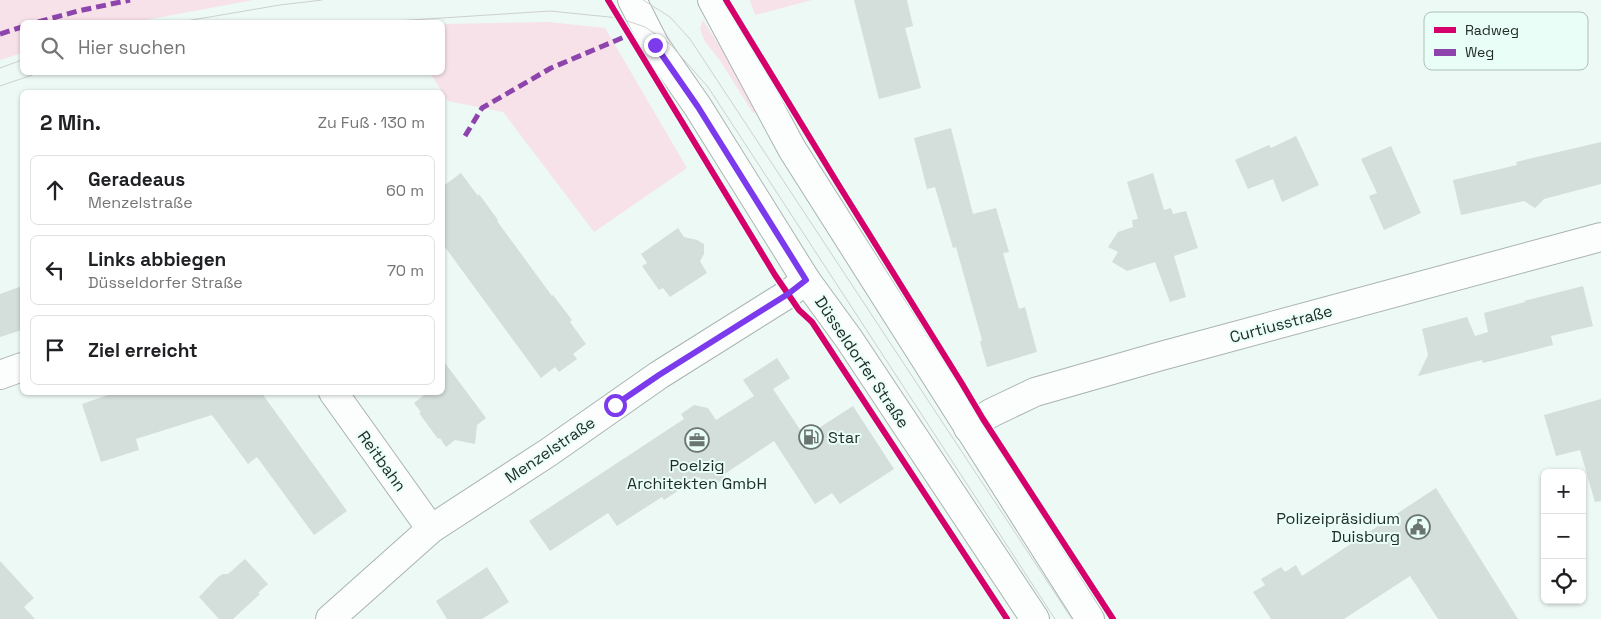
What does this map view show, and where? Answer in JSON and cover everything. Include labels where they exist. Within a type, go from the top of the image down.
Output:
[{"type":"main road","name":"Düsseldorfer Straße","points":[[632,0],[655,45],[698,107],[806,280],[848,339],[1035,619]]},
{"type":"main road","points":[[712,0],[792,149],[1090,619]]},
{"type":"main road","name":"Curtiusstraße","points":[[968,428],[992,413],[1035,392],[1171,353],[1601,237]]},
{"type":"main road","name":"Menzelstraße","points":[[330,619],[431,529],[549,452],[659,375],[788,294],[806,280]]},
{"type":"main road","points":[[0,375],[20,368]]},
{"type":"main road","name":"Reitbahn","points":[[335,395],[431,529]]},
{"type":"shaded area","points":[[0,0],[253,0],[146,20],[20,20],[20,54],[0,60]]},
{"type":"shaded area","points":[[750,0],[812,0],[755,15]]},
{"type":"shaded area","points":[[703,20],[734,69],[756,112],[753,113],[719,59],[705,42],[700,29]]},
{"type":"shaded area","points":[[548,22],[605,28],[687,168],[594,232],[503,112],[448,101],[445,96],[445,90],[441,90],[431,75],[445,75],[445,24]]},
{"type":"building","points":[[854,0],[907,0],[913,26],[905,28],[921,88],[879,99]]},
{"type":"building","points":[[951,128],[973,214],[996,208],[1009,252],[1003,253],[1019,309],[1025,307],[1037,352],[987,367],[980,342],[982,340],[956,247],[953,248],[935,187],[927,189],[914,138]]},
{"type":"building","points":[[1296,136],[1319,185],[1282,202],[1273,179],[1248,189],[1235,160],[1269,145],[1271,148]]},
{"type":"building","points":[[1601,142],[1601,184],[1544,199],[1535,208],[1524,201],[1461,215],[1453,180],[1517,165],[1516,162]]},
{"type":"building","points":[[1391,146],[1421,213],[1384,230],[1369,196],[1377,193],[1361,159]]},
{"type":"building","points":[[461,173],[478,196],[479,194],[552,296],[572,320],[570,322],[586,344],[573,354],[577,359],[559,372],[555,367],[541,378],[445,247],[445,185]]},
{"type":"building","points":[[1153,173],[1164,210],[1171,208],[1173,214],[1186,211],[1198,248],[1174,256],[1186,297],[1170,302],[1155,262],[1127,271],[1112,262],[1118,252],[1108,247],[1118,232],[1133,227],[1132,220],[1138,219],[1127,182]]},
{"type":"building","points":[[678,228],[684,237],[704,244],[704,254],[700,261],[707,273],[670,297],[663,288],[659,290],[642,266],[647,263],[641,254]]},
{"type":"building","points":[[1583,286],[1593,326],[1551,336],[1553,345],[1483,363],[1482,360],[1418,376],[1428,355],[1422,329],[1467,317],[1475,336],[1488,332],[1484,313]]},
{"type":"building","points":[[20,287],[20,331],[0,337],[0,294]]},
{"type":"building","points":[[777,358],[790,378],[773,389],[805,437],[853,406],[894,469],[840,504],[832,493],[815,504],[774,441],[723,475],[725,478],[708,489],[699,477],[664,500],[662,497],[617,526],[608,513],[550,551],[529,521],[684,419],[681,414],[694,405],[708,408],[716,420],[754,396],[743,380]]},
{"type":"building","points":[[445,363],[486,418],[477,425],[475,444],[455,440],[446,447],[419,413],[421,412],[414,403],[424,395],[445,395]]},
{"type":"building","points":[[108,395],[263,395],[347,511],[314,535],[257,457],[248,464],[212,415],[136,439],[139,450],[101,462],[82,404]]},
{"type":"building","points":[[1601,399],[1601,501],[1595,502],[1580,450],[1556,456],[1544,415]]},
{"type":"building","name":"Polizeipräsidium Duisburg","points":[[1436,488],[1518,619],[1438,619],[1410,576],[1344,619],[1271,619],[1253,592],[1265,585],[1261,579],[1281,567],[1285,572],[1296,565],[1302,576]]},
{"type":"building","points":[[245,559],[268,584],[233,619],[219,619],[199,597],[218,577],[228,574]]},
{"type":"building","points":[[0,561],[34,598],[24,607],[35,619],[0,619]]},
{"type":"building","points":[[487,567],[509,602],[482,619],[447,619],[436,601]]},
{"type":"tram line","points":[[192,20],[322,0]]},
{"type":"tram line","points":[[643,0],[670,17],[690,39],[1072,619]]},
{"type":"tram line","points":[[411,20],[550,11],[619,18],[645,27],[670,44],[708,87],[1055,619]]},
{"type":"tram line","points":[[0,68],[20,61]]},
{"type":"tram line","points":[[0,86],[32,75]]},
{"type":"marked path","points":[[45,20],[130,0]]},
{"type":"marked path","points":[[0,34],[20,28]]},
{"type":"marked path","points":[[465,136],[482,108],[551,68],[629,35]]},
{"type":"cycle path","points":[[608,0],[775,275],[799,310],[812,322],[1007,619]]},
{"type":"cycle path","points":[[726,0],[983,419],[1113,619]]},
{"type":"place","name":"Star","points":[[811,437]]},
{"type":"place","name":"Poelzig Architekten GmbH","points":[[697,440]]},
{"type":"place","name":"Polizeipräsidium Duisburg","points":[[1418,527]]},
{"type":"route","points":[[615,405],[788,294],[806,280],[698,107],[655,45]]}]
